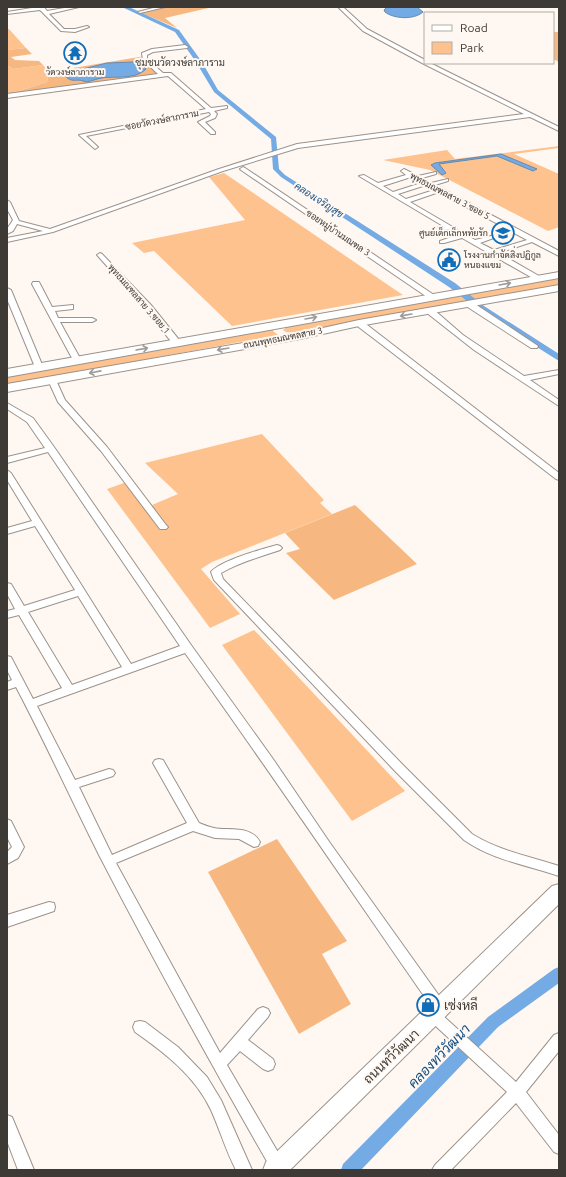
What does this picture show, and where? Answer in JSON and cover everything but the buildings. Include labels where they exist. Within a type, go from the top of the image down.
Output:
[{"type":"main road","name":"ถนนพุทธมณฑลสาย 3","points":[[7,373],[433,296],[559,275]]},
{"type":"main road","name":"ถนนพุทธมณฑลสาย 3","points":[[7,388],[294,337],[359,323],[559,288]]},
{"type":"main road","points":[[284,323],[278,326],[280,331],[286,336],[294,337]]},
{"type":"main road","name":"ถนนทวีวัฒนา","points":[[276,1168],[559,892]]},
{"type":"street","points":[[46,12],[77,7]]},
{"type":"street","points":[[140,12],[163,7]]},
{"type":"street","points":[[340,7],[365,30],[424,62]]},
{"type":"street","points":[[7,13],[41,8],[65,30],[77,30],[87,27]]},
{"type":"street","points":[[144,57],[144,54],[152,51],[185,46]]},
{"type":"street","points":[[144,57],[169,54]]},
{"type":"street","points":[[144,57],[161,74]]},
{"type":"street","points":[[428,64],[559,129]]},
{"type":"street","name":"ซอยวัดวงษ์ลาภาราม","points":[[164,68],[210,110]]},
{"type":"street","points":[[7,96],[169,74]]},
{"type":"street","points":[[210,110],[225,107]]},
{"type":"street","points":[[210,110],[214,114],[213,118],[201,122],[213,133]]},
{"type":"street","name":"ซอยวัดวงษ์ลาภาราม","points":[[95,147],[82,135],[210,110]]},
{"type":"street","points":[[7,240],[28,237],[51,231],[271,153],[308,144],[456,126],[529,115]]},
{"type":"street","name":"ซอยหมู่บ้านมณฑล 3","points":[[243,169],[433,296]]},
{"type":"street","name":"พุทธมณฑลสาย 3 ซอย 5","points":[[404,171],[559,254]]},
{"type":"street","points":[[378,185],[434,173]]},
{"type":"street","points":[[362,176],[536,278]]},
{"type":"street","points":[[393,194],[446,180]]},
{"type":"street","points":[[406,201],[439,190]]},
{"type":"street","points":[[7,202],[16,217],[16,222],[11,230],[7,232]]},
{"type":"street","points":[[16,222],[51,231]]},
{"type":"street","points":[[428,233],[448,227]]},
{"type":"street","points":[[442,242],[463,235]]},
{"type":"street","points":[[475,242],[497,235]]},
{"type":"street","points":[[493,253],[532,240]]},
{"type":"street","name":"พุทธมณฑลสาย 3 ซอย 1","points":[[100,255],[148,307],[177,343]]},
{"type":"street","points":[[36,284],[77,360]]},
{"type":"street","points":[[7,290],[39,367]]},
{"type":"street","points":[[473,304],[534,346]]},
{"type":"street","points":[[49,310],[70,307]]},
{"type":"street","points":[[430,311],[452,331],[559,404]]},
{"type":"street","points":[[56,320],[92,320]]},
{"type":"street","points":[[359,323],[559,477]]},
{"type":"street","points":[[523,379],[557,372]]},
{"type":"street","points":[[52,380],[61,400],[104,449],[163,527]]},
{"type":"street","points":[[7,405],[30,420],[188,648],[270,762],[451,1033],[517,1092],[559,1147]]},
{"type":"street","points":[[7,460],[50,449]]},
{"type":"street","points":[[7,473],[128,668]]},
{"type":"street","points":[[7,531],[38,522]]},
{"type":"street","points":[[277,548],[222,568],[216,572],[219,580],[399,768],[468,837],[480,846],[496,853],[559,871]]},
{"type":"street","points":[[7,586],[69,690]]},
{"type":"street","points":[[7,615],[80,592]]},
{"type":"street","points":[[30,704],[188,648]]},
{"type":"street","points":[[7,660],[13,684],[30,704],[109,861],[276,1168]]},
{"type":"street","points":[[159,763],[193,822],[192,826]]},
{"type":"street","points":[[72,785],[109,773]]},
{"type":"street","points":[[7,824],[18,847],[14,854],[7,859]]},
{"type":"street","points":[[109,861],[192,826],[215,833],[241,834],[254,842]]},
{"type":"street","points":[[7,921],[49,907]]},
{"type":"street","points":[[219,1064],[264,1013]]},
{"type":"street","points":[[140,1027],[174,1052],[202,1082],[216,1104],[236,1157],[244,1170]]},
{"type":"street","points":[[446,1168],[517,1092],[559,1040]]},
{"type":"street","points":[[238,1041],[268,1064]]},
{"type":"street","points":[[7,1122],[26,1170]]},
{"type":"green space","points":[[7,29],[9,29],[26,48],[7,50]]},
{"type":"green space","points":[[7,65],[13,69],[43,65],[49,72],[47,82],[19,91],[7,93]]},
{"type":"green space","points":[[559,146],[559,148],[514,154],[559,174],[559,227],[548,231],[430,170],[383,160],[447,150],[455,159]]},
{"type":"green space","points":[[224,173],[403,295],[232,326],[154,251],[144,253],[132,243],[245,220],[209,177]]},
{"type":"green space","points":[[559,278],[559,286],[475,301],[468,294]]},
{"type":"green space","points":[[460,296],[468,302],[291,333],[283,330],[287,327]]},
{"type":"green space","points":[[273,328],[273,331],[278,335],[7,385],[7,376]]},
{"type":"green space","points":[[262,434],[324,500],[320,503],[332,514],[212,562],[201,569],[240,614],[210,628],[107,489],[124,483],[152,505],[178,494],[145,463]]},
{"type":"green space","points":[[254,630],[405,791],[352,821],[222,645]]},
{"type":"shaded area","points":[[156,7],[213,7],[165,18],[177,28],[137,11]]},
{"type":"shaded area","points":[[554,32],[559,32],[559,62],[554,60]]},
{"type":"shaded area","points":[[26,48],[32,54],[11,57],[15,60],[39,61],[43,65],[13,69],[7,65],[7,50]]},
{"type":"shaded area","points":[[145,56],[164,75],[7,98],[7,93],[19,91],[47,82],[49,72]],"holes":[[[133,62],[125,77],[99,78],[86,82],[73,72],[107,63]]]},
{"type":"shaded area","points":[[355,505],[417,564],[334,600],[286,553],[300,549],[285,533]]},
{"type":"shaded area","points":[[277,839],[347,941],[322,954],[351,1004],[299,1034],[208,872]]},
{"type":"water","points":[[387,7],[417,7],[423,12],[419,15],[404,18],[393,16],[385,12],[384,10]]},
{"type":"water","points":[[107,63],[140,63],[146,69],[136,75],[102,78],[86,82],[69,79],[63,74]]},
{"type":"water","points":[[501,154],[537,169],[533,171],[497,156],[439,164],[446,173],[442,175],[431,165],[435,163]]},
{"type":"waterway","name":"คลองเจริญสุข","points":[[125,7],[177,31],[199,62],[216,91],[274,138],[276,169],[283,176],[452,285],[481,308],[559,358]]},
{"type":"waterway","name":"คลองทวีวัฒนา","points":[[349,1170],[493,1022],[559,974]]},
{"type":"place","name":"วัดวงษ์ลาภาราม","points":[[75,53]]},
{"type":"place","name":"ศูนย์เด็กเล็กหทัยรัก","points":[[503,233]]},
{"type":"place","name":"โรงงานกำจัดสิ่งปฏิกูล หนองแขม","points":[[449,260]]},
{"type":"place","name":"เซ่งหลี","points":[[428,1005]]},
{"type":"district","name":"ชุมชนวัดวงษ์ลาภาราม","points":[[180,62]]}]
